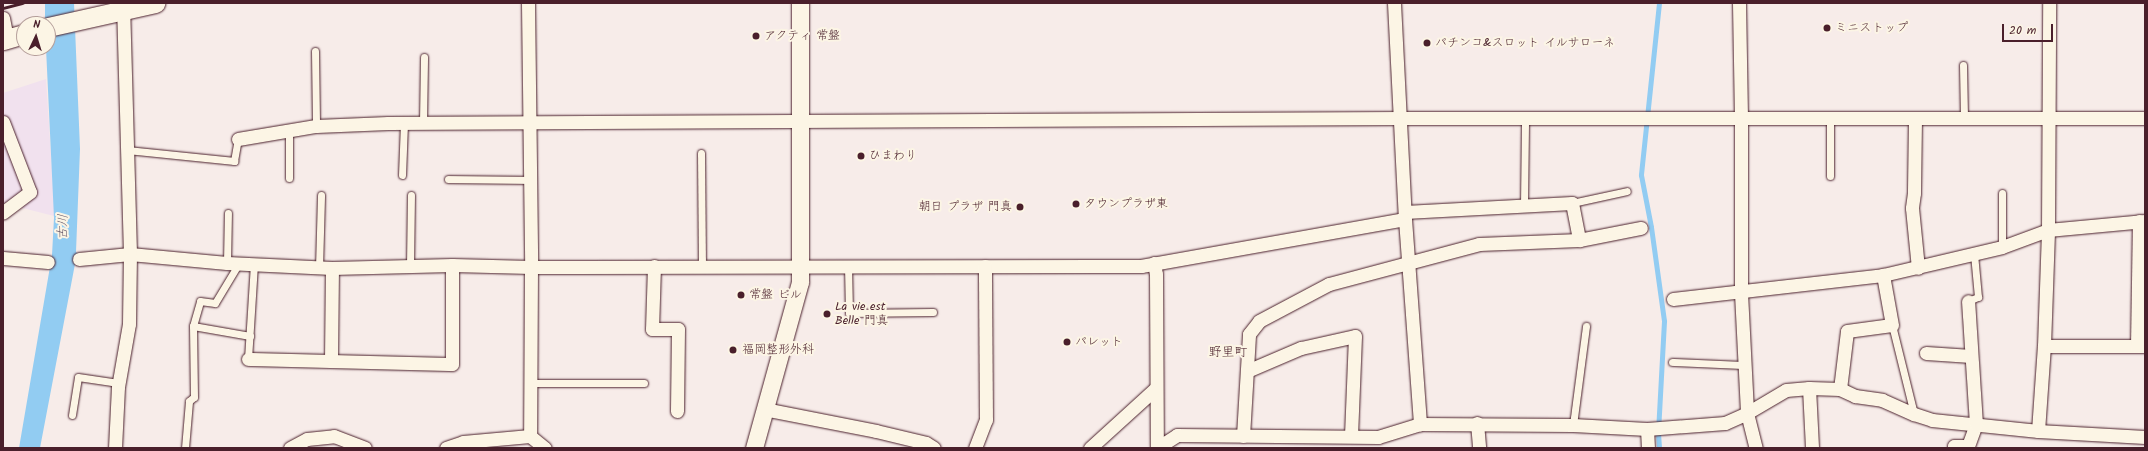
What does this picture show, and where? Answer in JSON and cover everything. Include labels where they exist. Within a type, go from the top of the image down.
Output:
[{"type":"main road","points":[[56,25],[124,6],[155,3]]},
{"type":"street","points":[[528,3],[532,383],[530,436]]},
{"type":"street","points":[[754,448],[800,282],[800,3]]},
{"type":"street","points":[[1394,3],[1405,215],[1420,424]]},
{"type":"street","points":[[1739,3],[1741,118],[1741,293],[1747,413],[1756,448]]},
{"type":"street","points":[[2038,431],[2044,346],[2048,230],[2049,3]]},
{"type":"street","points":[[115,448],[119,383],[129,324],[130,254],[124,6]]},
{"type":"street","points":[[3,18],[11,38]]},
{"type":"street","points":[[238,139],[316,126],[404,123],[1401,118],[2145,118]]},
{"type":"street","points":[[1915,119],[1914,193],[1912,208],[1918,268]]},
{"type":"street","points":[[3,122],[30,192],[3,212]]},
{"type":"street","points":[[79,259],[130,254],[233,263],[319,268],[452,265],[531,267],[848,265],[1141,266],[1405,215],[1524,205],[1572,203],[1579,240]]},
{"type":"street","points":[[1673,299],[1741,293],[1883,275],[1918,268],[2002,247],[2048,230],[2142,221],[2141,346],[2044,346]]},
{"type":"street","points":[[1243,436],[1249,334],[1259,321],[1329,284],[1479,244],[1579,240],[1641,228]]},
{"type":"street","points":[[3,258],[48,262]]},
{"type":"street","points":[[1154,263],[1156,274],[1157,447],[1177,435],[1243,436],[1284,442],[1349,440],[1378,437],[1420,424],[1477,423],[1654,428],[1725,423],[1747,413],[1786,390],[1809,388],[1840,389],[1855,396],[1882,400],[1932,420],[2038,431],[2145,437]]},
{"type":"street","points":[[248,359],[452,364],[452,265]]},
{"type":"street","points":[[654,266],[652,329],[678,330],[677,411]]},
{"type":"street","points":[[975,448],[986,420],[985,266]]},
{"type":"street","points":[[331,361],[332,268]]},
{"type":"street","points":[[1840,389],[1847,331],[1892,325],[1883,275]]},
{"type":"street","points":[[1954,448],[1954,446],[1968,446],[1976,424],[1968,301]]},
{"type":"street","points":[[1247,371],[1301,348],[1355,336],[1349,440]]},
{"type":"street","points":[[1926,353],[1971,356]]},
{"type":"street","points":[[1090,448],[1156,388]]},
{"type":"street","points":[[1809,388],[1812,448]]},
{"type":"street","points":[[764,409],[876,431],[926,443],[934,448]]},
{"type":"street","points":[[1477,423],[1479,448]]},
{"type":"street","points":[[1648,448],[1654,428]]},
{"type":"street","points":[[290,448],[307,439],[334,436],[365,448]]},
{"type":"street","points":[[446,448],[463,442],[530,436],[545,448]]},
{"type":"lane","points":[[315,51],[316,126]]},
{"type":"lane","points":[[423,123],[424,58]]},
{"type":"lane","points":[[1963,65],[1964,118]]},
{"type":"lane","points":[[1524,205],[1525,118]]},
{"type":"lane","points":[[1830,118],[1830,176]]},
{"type":"lane","points":[[402,175],[404,123]]},
{"type":"lane","points":[[289,130],[289,178]]},
{"type":"lane","points":[[127,150],[234,161],[238,139]]},
{"type":"lane","points":[[701,153],[702,266]]},
{"type":"lane","points":[[448,179],[531,180]]},
{"type":"lane","points":[[1572,203],[1627,191]]},
{"type":"lane","points":[[2002,193],[2002,247]]},
{"type":"lane","points":[[319,268],[321,195]]},
{"type":"lane","points":[[410,266],[411,195]]},
{"type":"lane","points":[[185,448],[189,401],[194,397],[193,326],[200,301],[216,303],[233,263],[228,213]]},
{"type":"lane","points":[[1968,301],[1978,297],[1974,254]]},
{"type":"lane","points":[[248,359],[254,264]]},
{"type":"lane","points":[[848,265],[849,313],[933,312]]},
{"type":"lane","points":[[1892,325],[1914,414]]},
{"type":"lane","points":[[193,326],[250,336]]},
{"type":"lane","points":[[1573,425],[1586,326]]},
{"type":"lane","points":[[1672,362],[1745,365]]},
{"type":"lane","points":[[72,415],[78,377],[119,383]]},
{"type":"lane","points":[[532,383],[644,383]]},
{"type":"shaded area","points":[[46,79],[54,216],[3,203],[3,93]]},
{"type":"water","name":"古川","points":[[45,3],[74,3],[80,149],[76,252],[79,254],[75,264],[40,448],[19,448],[52,255],[54,218],[46,56],[56,56],[56,16],[45,16]]},
{"type":"waterway","points":[[1659,3],[1641,175],[1651,227],[1664,321],[1658,433],[1659,448]]},
{"type":"railway","points":[[3,8],[22,3]]},
{"type":"place","name":"ミニストップ","points":[[1827,28]]},
{"type":"place","name":"アクティ 常盤","points":[[756,36]]},
{"type":"place","name":"パチンコ&スロット イルサローネ","points":[[1427,43]]},
{"type":"place","name":"ひまわり","points":[[861,156]]},
{"type":"place","name":"タウンプラザ東","points":[[1076,204]]},
{"type":"place","name":"朝日 プラザ 門真","points":[[1020,207]]},
{"type":"place","name":"常盤 ビル","points":[[741,295]]},
{"type":"place","name":"La vie est Belle 門真","points":[[827,314]]},
{"type":"place","name":"パレット","points":[[1067,342]]},
{"type":"place","name":"福岡整形外科","points":[[733,350]]},
{"type":"district","name":"野里町","points":[[1228,353]]}]
